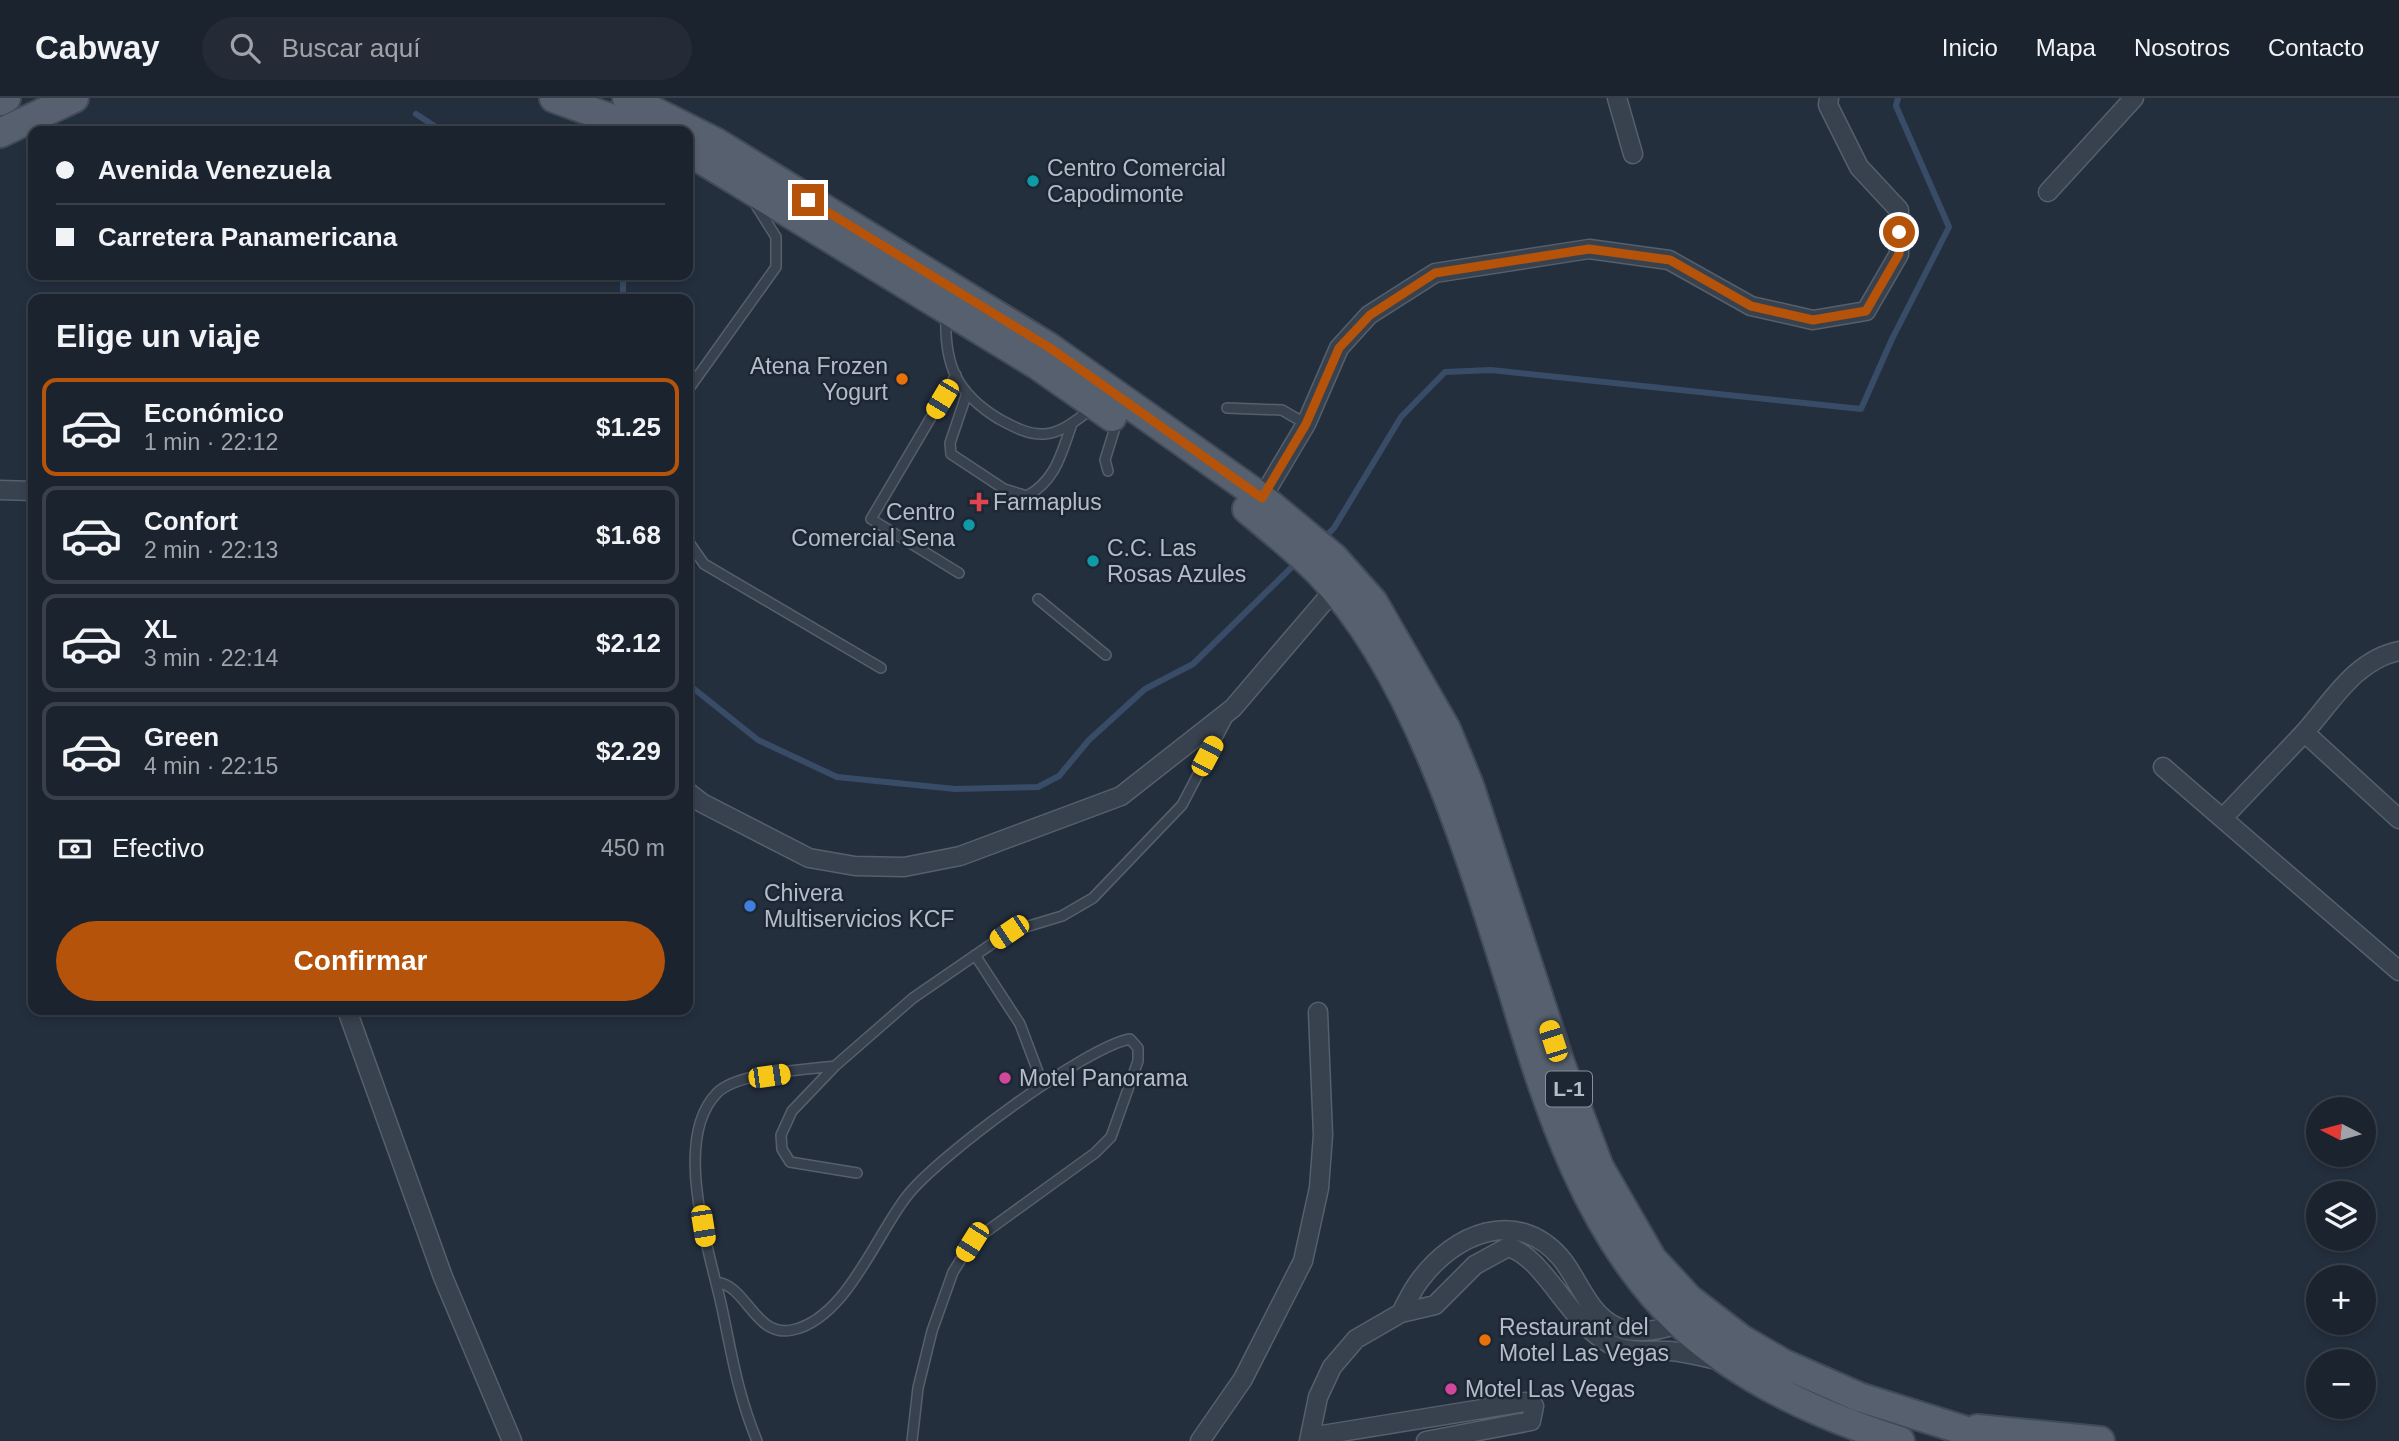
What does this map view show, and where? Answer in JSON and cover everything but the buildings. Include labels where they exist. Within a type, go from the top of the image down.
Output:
[{"type":"main road","points":[[0,101],[6,98]]},
{"type":"main road","points":[[0,134],[74,98]]},
{"type":"main road","points":[[554,98],[632,126]]},
{"type":"main road","name":"L-1","points":[[627,98],[683,126]]},
{"type":"main road","name":"L-1","points":[[693,131],[715,142],[948,298]]},
{"type":"main road","name":"L-1","points":[[693,154],[948,298],[1050,348],[1107,406],[1226,492],[1287,529]]},
{"type":"main road","name":"L-1","points":[[1107,406],[1262,498],[1329,573],[1362,627],[1431,753],[1475,877],[1541,1087],[1578,1170],[1623,1256],[1680,1323],[1731,1362],[1806,1408],[1900,1441]]},
{"type":"main road","name":"L-1","points":[[1329,573],[1373,602],[1446,729],[1469,785],[1560,1063],[1599,1167],[1652,1259],[1689,1299],[1741,1339],[1784,1364],[1859,1397],[1998,1441]]},
{"type":"main road","points":[[1951,1426],[2100,1441]]},
{"type":"street","points":[[1617,98],[1633,154]]},
{"type":"street","points":[[1262,498],[1306,424],[1339,348],[1370,315],[1435,273],[1589,249],[1670,260],[1751,306],[1763,309],[1813,320],[1866,311],[1899,254],[1899,210],[1859,167],[1828,105],[1829,98]]},
{"type":"street","points":[[2048,192],[2134,98]]},
{"type":"street","points":[[0,490],[28,491]]},
{"type":"street","points":[[693,796],[809,859],[855,866],[904,867],[960,856],[1121,796],[1233,708],[1329,573]]},
{"type":"street","points":[[2223,818],[2305,733],[2348,679],[2385,654],[2399,651]]},
{"type":"street","points":[[2305,733],[2399,819]]},
{"type":"street","points":[[2163,767],[2399,971]]},
{"type":"street","points":[[1199,1441],[1243,1379],[1303,1261],[1319,1188],[1323,1135],[1318,1012]]},
{"type":"street","points":[[348,1015],[443,1277],[512,1441]]},
{"type":"street","points":[[1401,1313],[1420,1280],[1455,1246],[1506,1228],[1521,1231],[1559,1256],[1595,1311],[1618,1327],[1653,1330],[1680,1323]]},
{"type":"street","points":[[1426,1441],[1531,1421],[1534,1406],[1525,1402],[1309,1439],[1318,1397],[1332,1367],[1356,1339],[1401,1313],[1435,1305],[1475,1265],[1508,1247],[1533,1260],[1586,1329],[1614,1346],[1673,1351],[1731,1362]]},
{"type":"lane","points":[[693,383],[776,267],[776,237],[742,183]]},
{"type":"lane","points":[[948,298],[948,358],[966,396],[1015,428],[1045,434],[1107,406],[1105,460],[1108,471]]},
{"type":"lane","points":[[956,375],[872,519],[959,573]]},
{"type":"lane","points":[[966,396],[950,443],[951,454],[1004,489],[1027,496],[1042,488],[1054,473],[1072,424]]},
{"type":"lane","points":[[1227,408],[1282,410],[1306,424]]},
{"type":"lane","points":[[693,548],[704,564],[881,668]]},
{"type":"lane","points":[[1038,599],[1106,655]]},
{"type":"lane","points":[[857,1173],[790,1162],[782,1149],[781,1135],[792,1111],[835,1066],[913,998],[1009,932],[1062,916],[1093,898],[1182,805],[1233,708]]},
{"type":"lane","points":[[975,955],[1020,1024],[1043,1085]]},
{"type":"lane","points":[[716,1282],[732,1288],[748,1308],[771,1329],[790,1331],[808,1324],[831,1306],[863,1266],[906,1196],[934,1166],[1043,1085],[1113,1042],[1130,1039],[1138,1048],[1138,1061],[1111,1137],[1095,1153],[972,1242],[953,1272],[932,1331],[919,1388],[912,1441]]},
{"type":"lane","points":[[757,1441],[740,1399],[706,1245],[697,1186],[697,1147],[705,1108],[720,1091],[746,1079],[835,1066]]},
{"type":"waterway","points":[[1322,540],[1334,528],[1401,417],[1445,372],[1491,370],[1861,409],[1892,339],[1949,227],[1896,106],[1898,98]]},
{"type":"waterway","points":[[416,114],[434,126]]},
{"type":"waterway","points":[[623,280],[623,294]]},
{"type":"waterway","points":[[693,688],[758,740],[837,777],[955,789],[1038,787],[1059,776],[1089,740],[1145,689],[1193,664],[1298,561]]},
{"type":"place","name":"Centro Comercial Capodimonte","points":[[1033,181]]},
{"type":"place","name":"Atena Frozen Yogurt","points":[[902,379]]},
{"type":"place","name":"Farmaplus","points":[[979,502]]},
{"type":"place","name":"Centro Comercial Sena","points":[[969,525]]},
{"type":"place","name":"C.C. Las Rosas Azules","points":[[1093,561]]},
{"type":"place","name":"Chivera Multiservicios KCF","points":[[750,906]]},
{"type":"place","name":"Motel Panorama","points":[[1005,1078]]},
{"type":"place","name":"Restaurant del Motel Las Vegas","points":[[1485,1340]]},
{"type":"place","name":"Motel Las Vegas","points":[[1451,1389]]},
{"type":"route","points":[[808,200],[1050,348],[1107,391],[1215,463],[1262,498],[1306,424],[1326,384],[1339,348],[1370,315],[1435,273],[1589,249],[1670,260],[1751,306],[1813,320],[1866,311],[1899,254],[1899,232]]}]
